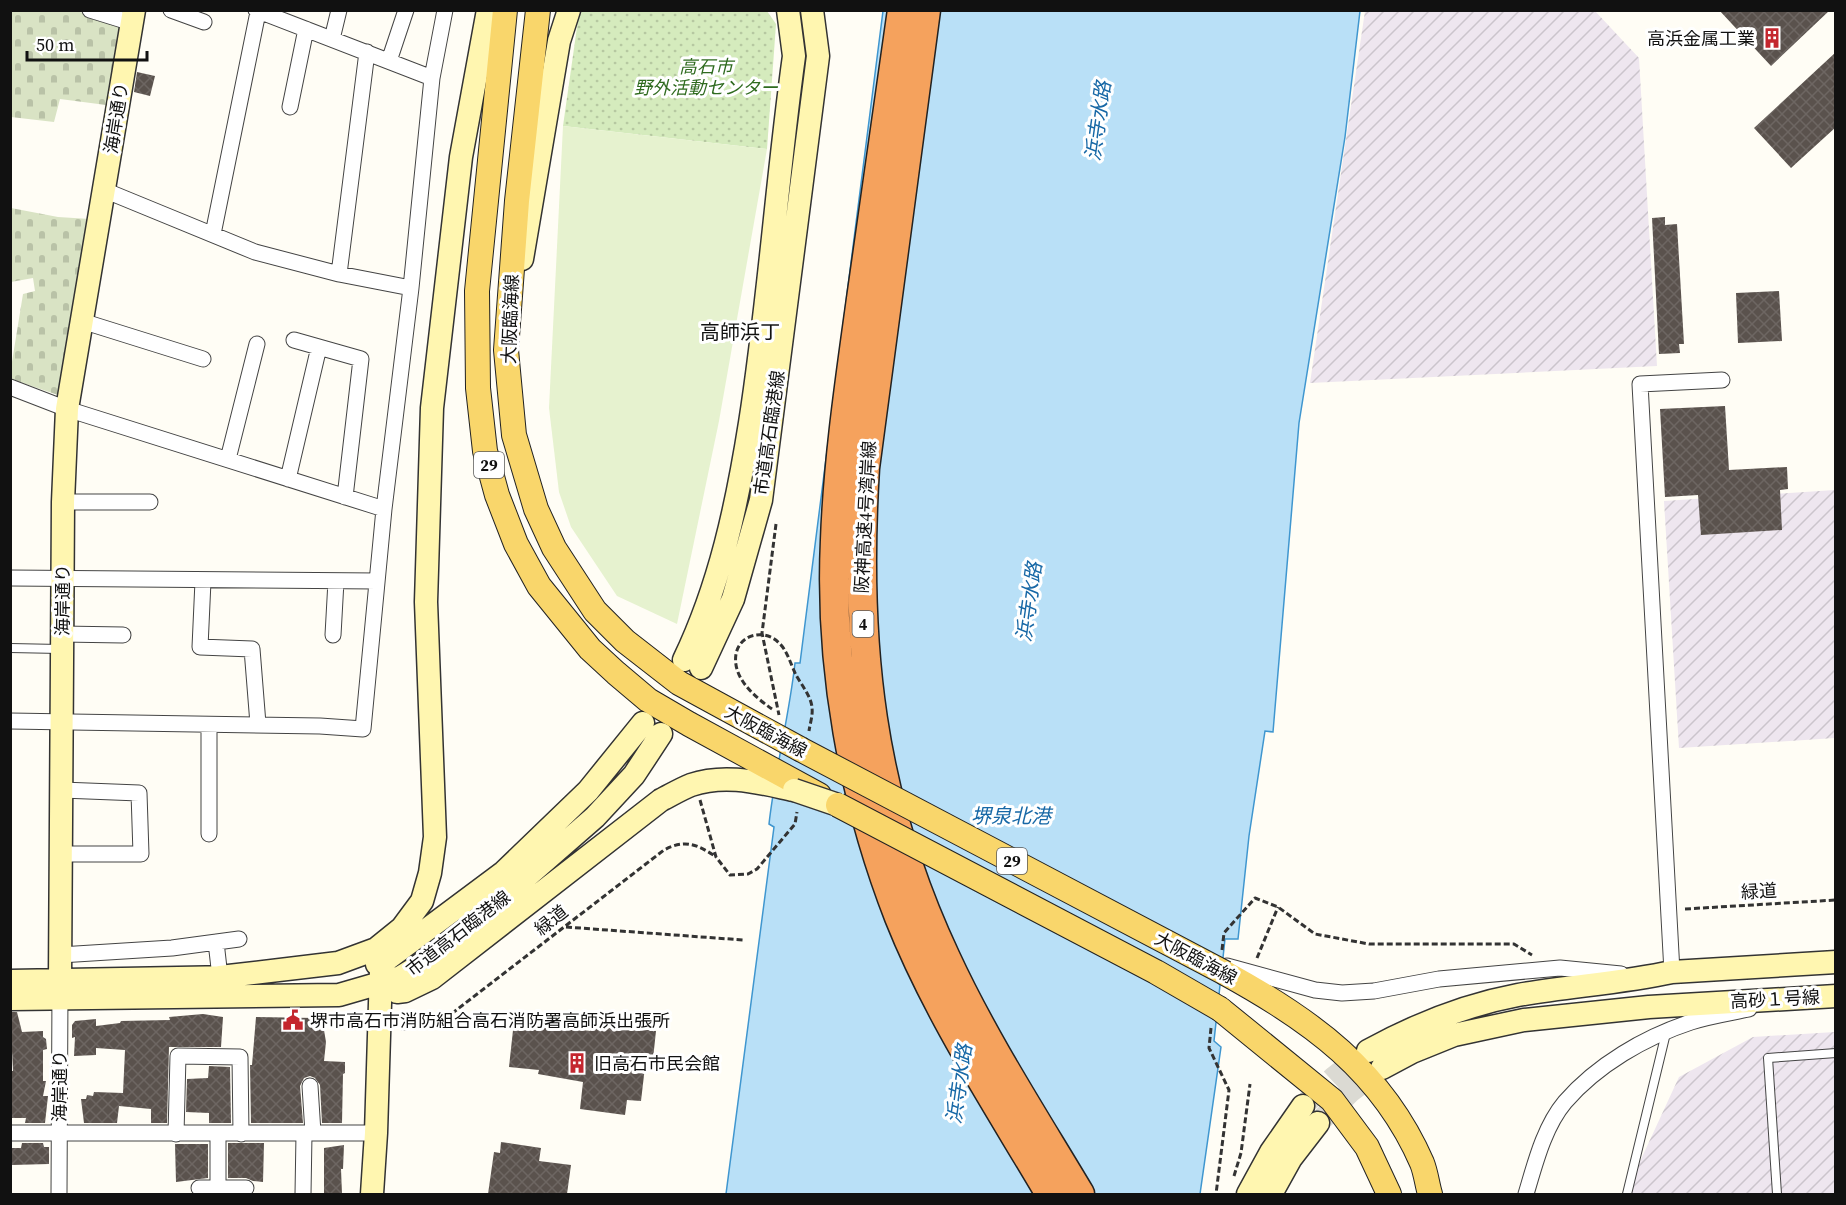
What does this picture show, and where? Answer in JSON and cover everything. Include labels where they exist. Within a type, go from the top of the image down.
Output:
[{"type":"highway","name":"阪神高速4号湾岸線","points":[[902,10],[840,466],[834,542],[841,677],[849,736],[860,791],[877,853],[899,916],[925,977],[954,1032],[1050,1194]]},
{"type":"highway","name":"阪神高速4号湾岸線","points":[[926,10],[865,468],[861,532],[861,606],[867,682],[884,783],[902,846],[923,905],[976,1018],[1080,1194]]},
{"type":"main road","name":"大阪臨海線","points":[[505,10],[477,291],[478,388],[485,451],[497,495],[516,544],[539,586],[590,649],[648,700],[794,786],[838,805],[1156,972],[1220,1009],[1332,1100],[1367,1148],[1389,1194]]},
{"type":"main road","name":"大阪臨海線","points":[[538,10],[517,201],[507,350],[514,435],[536,509],[554,548],[595,611],[625,641],[680,683],[800,749],[1226,970],[1270,997],[1328,1038],[1366,1074],[1396,1114],[1423,1165],[1430,1194]]},
{"type":"street","points":[[90,10],[133,17]]},
{"type":"street","points":[[171,10],[204,22]]},
{"type":"street","points":[[332,39],[339,10]]},
{"type":"street","points":[[390,61],[406,10]]},
{"type":"street","points":[[10,721],[258,724],[363,729],[384,509],[411,288],[432,78],[445,10]]},
{"type":"street","points":[[216,942],[220,977],[338,963],[376,949],[402,928],[422,902],[430,873],[435,837],[426,602],[432,408],[460,157],[488,10]]},
{"type":"street","points":[[507,350],[559,41],[569,10]]},
{"type":"street","name":"市道高石臨港線","points":[[788,10],[794,56],[755,389],[739,489],[718,576],[694,638],[692,664],[733,599],[761,500],[819,56],[812,10]]},
{"type":"street","points":[[213,234],[264,12],[432,78]]},
{"type":"street","name":"海岸通り","points":[[59,1194],[62,578],[67,408],[133,17]]},
{"type":"street","points":[[290,107],[306,29]]},
{"type":"street","points":[[339,274],[367,52]]},
{"type":"street","points":[[104,190],[255,252],[339,274],[411,288]]},
{"type":"street","points":[[88,323],[202,359]]},
{"type":"street","points":[[294,340],[361,359],[345,497]]},
{"type":"street","points":[[228,459],[257,344]]},
{"type":"street","points":[[288,479],[319,347]]},
{"type":"street","points":[[1672,972],[1640,384],[1722,380]]},
{"type":"street","points":[[10,387],[67,408],[384,509]]},
{"type":"street","points":[[63,502],[150,502]]},
{"type":"street","points":[[10,578],[377,581]]},
{"type":"street","points":[[203,581],[200,647],[252,649],[258,724]]},
{"type":"street","points":[[333,635],[336,581]]},
{"type":"street","points":[[62,642],[123,634]]},
{"type":"street","points":[[209,724],[209,834]]},
{"type":"street","name":"市道高石臨港線","points":[[10,981],[60,990],[339,995],[381,981],[504,872],[652,729]]},
{"type":"street","points":[[372,1194],[381,981],[405,991],[432,978],[661,800],[690,785],[715,779],[749,780],[794,786]]},
{"type":"street","points":[[61,854],[141,854],[139,793],[62,790]]},
{"type":"street","points":[[60,956],[172,948],[238,939]]},
{"type":"street","name":"高砂１号線","points":[[1368,1051],[1404,1031],[1443,1015],[1516,996],[1672,972],[1836,962]]},
{"type":"street","points":[[1226,970],[1315,990],[1342,993],[1374,991],[1439,979],[1560,968],[1649,977]]},
{"type":"street","name":"市道高石臨港線","points":[[10,999],[60,990],[220,977],[329,975],[381,981]]},
{"type":"street","name":"高砂１号線","points":[[1382,1068],[1412,1052],[1454,1035],[1524,1020],[1649,1007],[1836,996]]},
{"type":"street","points":[[1526,1194],[1542,1142],[1564,1103],[1597,1071],[1647,1040],[1692,1022],[1805,997]]},
{"type":"street","points":[[176,1134],[178,1056],[240,1057],[241,1134]]},
{"type":"street","points":[[303,1194],[310,1086]]},
{"type":"street","points":[[1240,1190],[1272,1152],[1303,1106]]},
{"type":"street","points":[[1271,1194],[1291,1158],[1318,1123]]},
{"type":"street","points":[[10,1133],[376,1133]]},
{"type":"street","points":[[218,1134],[218,1189]]},
{"type":"street","points":[[199,1188],[246,1188]]},
{"type":"lane","points":[[10,648],[62,642]]},
{"type":"lane","points":[[1627,1194],[1667,1032]]},
{"type":"lane","points":[[1777,1194],[1768,1058],[1836,1053]]},
{"type":"path","points":[[755,697],[745,685],[740,674],[736,652],[743,642],[756,633],[763,633],[779,715]]},
{"type":"path","points":[[700,798],[716,857]]},
{"type":"path","name":"緑道","points":[[401,1029],[419,1028],[446,1018],[664,850],[676,844],[700,847],[716,857],[730,875],[748,874],[757,869]]},
{"type":"path","points":[[1255,898],[1278,907],[1315,934],[1369,944],[1514,944],[1539,958]]},
{"type":"path","name":"緑道","points":[[1685,909],[1836,900]]},
{"type":"path","points":[[1256,961],[1278,907]]},
{"type":"path","points":[[564,927],[743,940]]},
{"type":"path","points":[[1240,1190],[1241,1153],[1250,1084]]},
{"type":"path","points":[[1216,1194],[1229,1090]]},
{"type":"shaded area","points":[[1365,11],[1595,11],[1639,58],[1657,366],[1310,383]]},
{"type":"shaded area","points":[[1835,490],[1835,738],[1679,748],[1664,501]]},
{"type":"shaded area","points":[[1835,1032],[1835,1194],[1625,1194],[1679,1077],[1753,1037]]},
{"type":"green space","points":[[10,11],[76,11],[122,23],[106,105],[60,99],[54,122],[11,117]]},
{"type":"green space","name":"高石市 野外活動センター","points":[[582,11],[767,11],[776,24],[767,149],[563,126],[579,13]]},
{"type":"green space","points":[[563,126],[767,149],[719,421],[677,624],[617,596],[571,527],[559,492],[549,408]]},
{"type":"green space","points":[[11,208],[58,217],[90,219],[58,395],[11,379],[23,294],[35,291],[33,278],[11,282]]},
{"type":"water","name":"堺泉北港","points":[[883,11],[1360,11],[1345,137],[1299,423],[1273,732],[1265,731],[1249,836],[1238,939],[1225,939],[1214,1041],[1221,1047],[1200,1194],[726,1194],[774,827],[769,824],[795,663],[800,663]]},
{"type":"building","name":"高浜金属工業","points":[[1719,10],[1830,10],[1771,66]]},
{"type":"building","points":[[1836,52],[1836,127],[1791,168],[1754,128]]},
{"type":"building","points":[[137,72],[155,76],[150,96],[134,92]]},
{"type":"building","points":[[1665,217],[1665,225],[1677,224],[1684,344],[1679,344],[1680,353],[1659,354],[1652,218]]},
{"type":"building","points":[[1779,291],[1782,341],[1738,343],[1736,293]]},
{"type":"building","points":[[1725,406],[1729,470],[1787,467],[1788,489],[1780,490],[1782,530],[1701,535],[1698,495],[1665,497],[1660,409]]},
{"type":"building","points":[[10,1012],[17,1012],[22,1032],[43,1031],[43,1037],[46,1039],[47,1049],[43,1050],[43,1081],[46,1081],[43,1096],[48,1096],[45,1123],[25,1123],[26,1118],[10,1118],[10,1071],[13,1071]]},
{"type":"building","points":[[203,1014],[223,1017],[221,1047],[169,1047],[167,1123],[151,1123],[151,1109],[119,1106],[117,1123],[84,1123],[81,1099],[86,1099],[87,1095],[93,1096],[94,1092],[123,1093],[125,1050],[96,1048],[96,1055],[74,1056],[75,1037],[72,1038],[72,1025],[75,1021],[96,1019],[96,1026],[121,1021],[170,1020],[169,1017]]},
{"type":"building","points":[[256,1017],[316,1018],[316,1023],[323,1024],[326,1042],[324,1061],[345,1062],[342,1123],[322,1123],[320,1085],[315,1078],[310,1076],[304,1078],[300,1086],[303,1123],[251,1123],[250,1065],[252,1065]]},
{"type":"building","name":"旧高石市民会館","points":[[591,1018],[637,1024],[636,1028],[656,1031],[653,1059],[646,1058],[641,1101],[627,1100],[625,1115],[580,1109],[583,1082],[538,1074],[539,1070],[509,1067],[514,1021],[590,1031]]},
{"type":"building","points":[[209,1066],[230,1067],[231,1123],[209,1123],[209,1113],[186,1112],[187,1079],[208,1078]]},
{"type":"building","points":[[501,1142],[541,1148],[539,1161],[571,1165],[567,1194],[488,1194],[494,1152],[500,1153]]},
{"type":"building","points":[[22,1143],[43,1143],[44,1147],[49,1147],[49,1164],[12,1165],[12,1148],[21,1148]]},
{"type":"building","points":[[228,1143],[264,1143],[263,1182],[246,1178],[228,1178]]},
{"type":"building","points":[[175,1144],[208,1144],[208,1178],[176,1182]]},
{"type":"building","points":[[344,1145],[343,1169],[341,1169],[342,1194],[324,1194],[324,1148]]},
{"type":"tunnel","points":[[1307,1102],[1366,1052]]},
{"type":"tunnel","points":[[1318,1123],[1350,1092],[1382,1068]]},
{"type":"place","name":"高浜金属工業","points":[[1772,38]]},
{"type":"place","name":"堺市高石市消防組合高石消防署高師浜出張所","points":[[293,1020]]},
{"type":"place","name":"旧高石市民会館","points":[[577,1063]]},
{"type":"district","name":"高師浜丁","points":[[740,332]]},
{"type":"water label","name":"浜寺水路","points":[[1098,121]]},
{"type":"water label","name":"浜寺水路","points":[[1029,602]]},
{"type":"water label","name":"浜寺水路","points":[[959,1084]]}]
